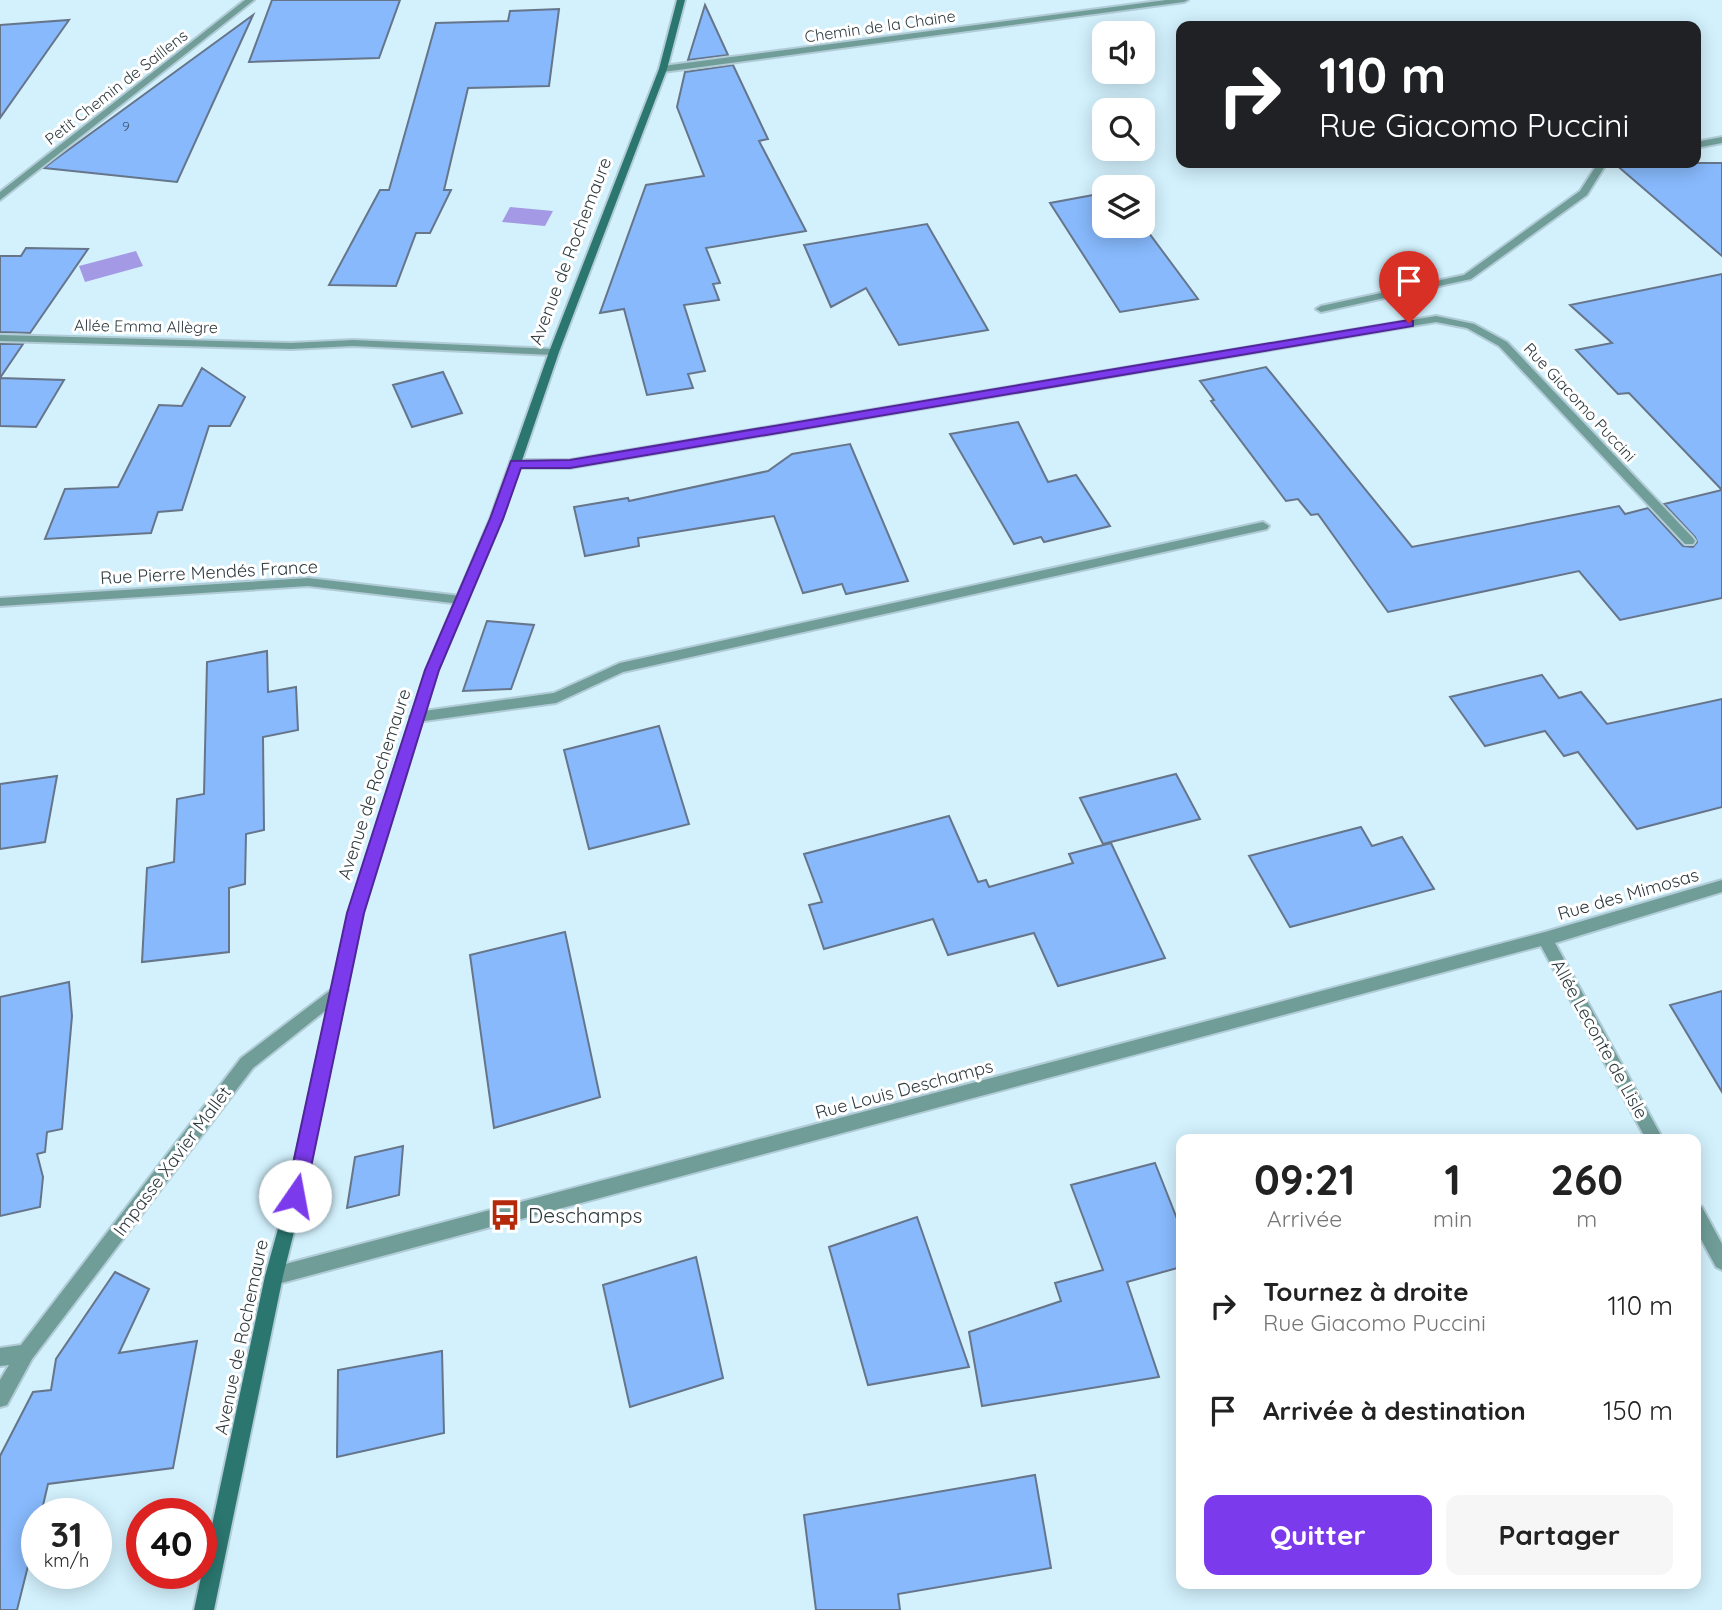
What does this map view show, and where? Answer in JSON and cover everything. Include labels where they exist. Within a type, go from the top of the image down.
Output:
[{"type":"street","name":"Petit Chemin de Saillens","points":[[0,197],[250,0]]},
{"type":"street","name":"Avenue de Rochemaure","points":[[204,1610],[274,1276],[295,1196],[356,913],[432,670],[496,519],[554,352],[663,69],[681,0]]},
{"type":"street","name":"Chemin de la Chaine","points":[[663,69],[1184,0]]},
{"type":"street","points":[[1701,144],[1722,140]]},
{"type":"street","points":[[1321,309],[1467,277],[1584,193],[1600,168]]},
{"type":"street","name":"Rue Giacomo Puccini","points":[[516,464],[570,464],[1436,318],[1470,326],[1503,344],[1689,541]]},
{"type":"street","name":"Allée Emma Allègre","points":[[0,338],[291,345],[353,343],[554,352]]},
{"type":"street","points":[[417,717],[556,698],[620,668],[1263,526]]},
{"type":"street","name":"Rue Pierre Mendés France","points":[[0,601],[308,582],[461,600]]},
{"type":"street","name":"Rue des Mimosas","points":[[1545,939],[1722,886]]},
{"type":"street","name":"Allée Leconte de Lisle","points":[[1545,939],[1652,1134]]},
{"type":"street","name":"Rue Louis Deschamps","points":[[274,1276],[1545,939]]},
{"type":"street","name":"Impasse Xavier Mallet","points":[[0,1398],[26,1353],[247,1063],[340,990]]},
{"type":"street","points":[[1701,1222],[1722,1261]]},
{"type":"street","points":[[0,1357],[26,1353]]},
{"type":"shaded area","points":[[510,207],[553,211],[545,226],[502,222]]},
{"type":"shaded area","points":[[136,251],[143,266],[85,282],[79,266]]},
{"type":"building","points":[[272,0],[400,0],[379,58],[249,62]]},
{"type":"building","points":[[705,5],[728,55],[688,60]]},
{"type":"building","points":[[559,9],[549,86],[468,88],[444,190],[451,190],[430,233],[416,233],[396,286],[329,285],[380,190],[389,190],[436,23],[508,21],[510,11]]},
{"type":"building","points":[[253,15],[177,182],[44,168],[53,161]]},
{"type":"building","points":[[69,20],[0,118],[0,25]]},
{"type":"building","points":[[733,65],[768,139],[759,141],[806,231],[706,248],[720,283],[713,284],[719,300],[684,305],[705,371],[688,374],[693,388],[647,395],[624,309],[600,313],[646,185],[704,176],[677,107],[685,72]]},
{"type":"building","points":[[1701,163],[1722,163],[1722,256],[1620,168],[1701,168]]},
{"type":"building","points":[[1092,195],[1092,238],[1153,238],[1198,299],[1120,312],[1050,203]]},
{"type":"building","points":[[927,224],[988,330],[899,345],[866,288],[831,307],[804,245]]},
{"type":"building","points":[[26,248],[88,249],[30,333],[0,332],[0,256],[21,256]]},
{"type":"building","points":[[1722,274],[1722,490],[1629,393],[1618,394],[1576,350],[1612,343],[1570,305]]},
{"type":"building","points":[[0,344],[23,344],[0,378]]},
{"type":"building","points":[[1266,367],[1412,547],[1619,506],[1625,514],[1648,508],[1683,546],[1693,547],[1697,542],[1695,537],[1664,504],[1722,490],[1722,598],[1620,620],[1579,571],[1388,612],[1318,514],[1311,515],[1298,499],[1286,501],[1211,401],[1214,400],[1200,381]]},
{"type":"building","points":[[202,368],[245,397],[230,426],[209,426],[182,510],[158,512],[151,533],[45,539],[65,489],[118,487],[159,405],[182,406]]},
{"type":"building","points":[[443,372],[462,413],[412,427],[393,385]]},
{"type":"building","points":[[0,378],[64,380],[36,427],[0,426]]},
{"type":"building","points":[[1018,422],[1048,482],[1076,475],[1110,526],[1044,542],[1041,537],[1014,544],[950,434]]},
{"type":"building","points":[[850,444],[908,581],[846,594],[842,584],[803,593],[774,516],[638,538],[639,546],[585,556],[574,507],[628,498],[629,501],[768,471],[792,454]]},
{"type":"building","points":[[487,621],[534,625],[511,689],[463,691]]},
{"type":"building","points":[[267,651],[268,692],[296,687],[298,730],[263,737],[264,830],[246,834],[245,884],[229,888],[229,952],[142,962],[147,868],[174,862],[177,799],[204,794],[207,662]]},
{"type":"building","points":[[1542,675],[1559,698],[1581,692],[1607,724],[1722,699],[1722,807],[1637,829],[1578,752],[1564,756],[1545,731],[1485,746],[1450,697]]},
{"type":"building","points":[[659,726],[689,824],[589,849],[564,750]]},
{"type":"building","points":[[1176,774],[1200,819],[1103,844],[1080,798]]},
{"type":"building","points":[[57,776],[45,842],[0,849],[0,784]]},
{"type":"building","points":[[949,816],[978,882],[986,880],[989,887],[1073,863],[1069,854],[1111,843],[1165,958],[1058,986],[1034,933],[948,955],[933,919],[824,949],[809,905],[822,902],[804,854]]},
{"type":"building","points":[[1361,827],[1372,846],[1402,837],[1434,889],[1290,927],[1249,856]]},
{"type":"building","points":[[565,932],[600,1097],[494,1128],[470,955]]},
{"type":"building","points":[[69,982],[72,1016],[62,1129],[47,1132],[45,1152],[37,1154],[43,1177],[40,1207],[0,1216],[0,997]]},
{"type":"building","points":[[1722,991],[1722,1092],[1670,1005]]},
{"type":"building","points":[[403,1146],[399,1195],[347,1208],[355,1157]]},
{"type":"building","points":[[1155,1163],[1176,1216],[1176,1268],[1127,1282],[1159,1377],[982,1406],[969,1332],[1061,1301],[1055,1283],[1103,1270],[1071,1185]]},
{"type":"building","points":[[917,1217],[969,1367],[868,1385],[829,1247]]},
{"type":"building","points":[[696,1257],[723,1378],[630,1407],[603,1285]]},
{"type":"building","points":[[115,1272],[149,1289],[119,1353],[197,1341],[173,1468],[48,1484],[45,1498],[21,1498],[22,1589],[17,1610],[0,1610],[0,1456],[33,1392],[51,1390],[56,1359]]},
{"type":"building","points":[[442,1351],[444,1433],[337,1457],[338,1370]]},
{"type":"building","points":[[1035,1475],[1051,1568],[898,1594],[900,1610],[816,1610],[804,1515]]},
{"type":"place","name":"Deschamps","points":[[505,1215]]},
{"type":"route","points":[[295,1196],[356,913],[432,670],[496,519],[516,464],[570,464],[1409,323]]}]
